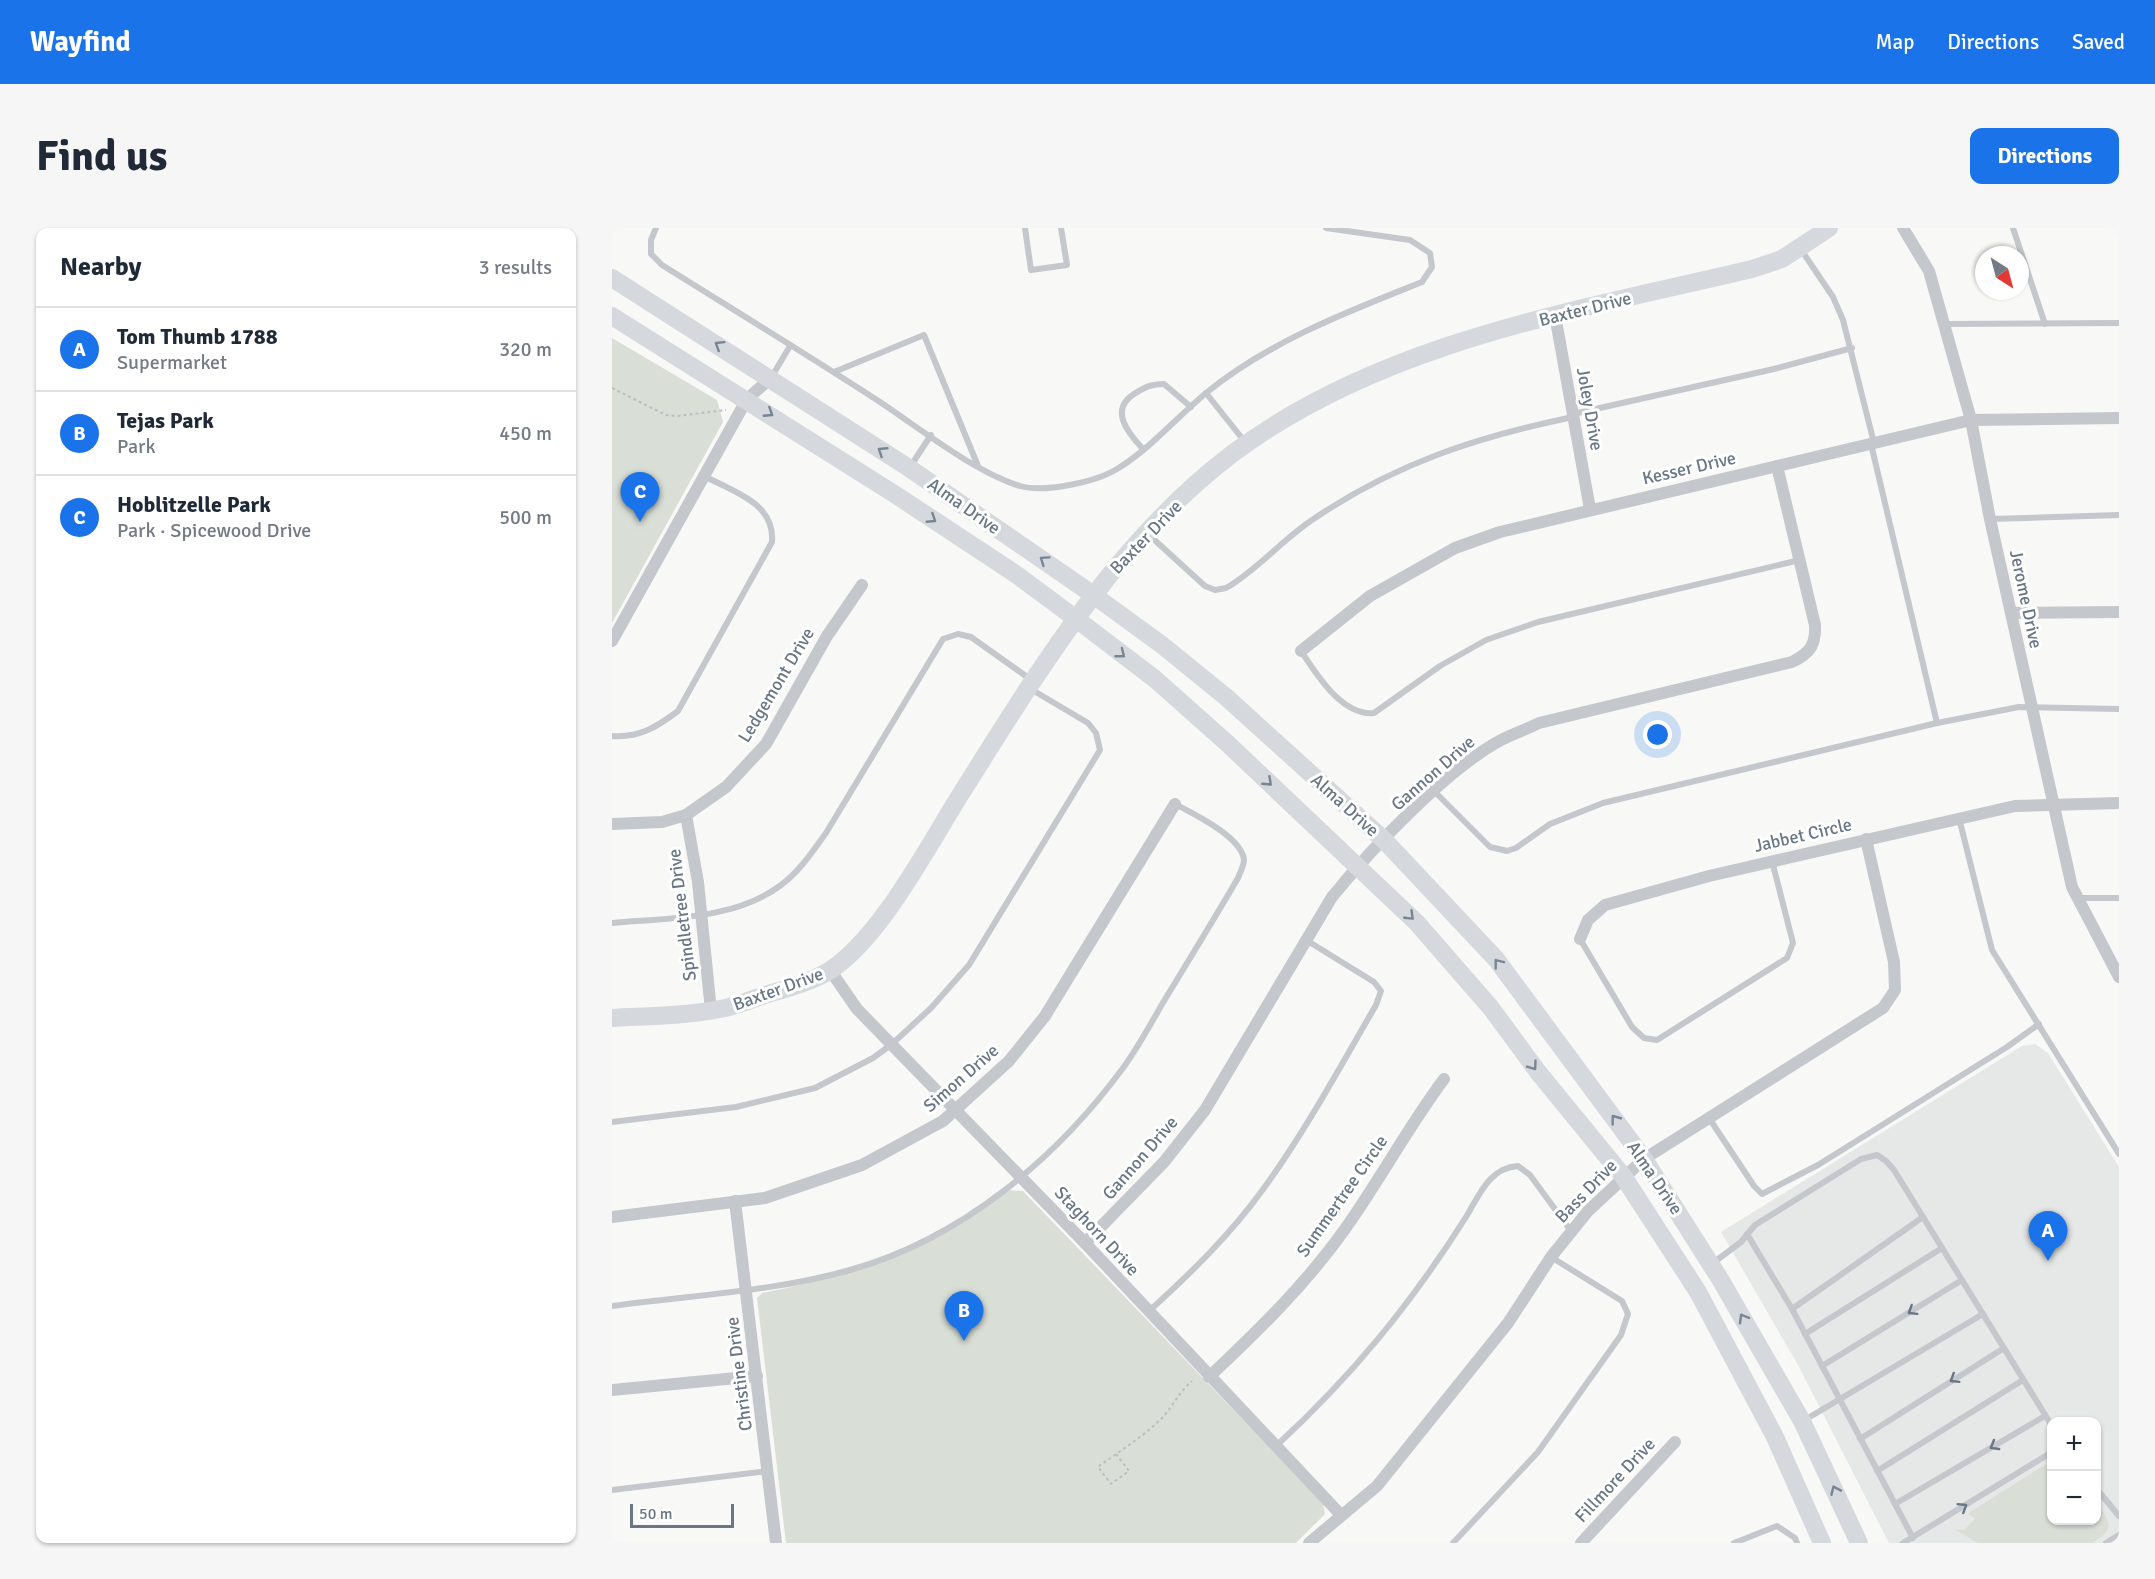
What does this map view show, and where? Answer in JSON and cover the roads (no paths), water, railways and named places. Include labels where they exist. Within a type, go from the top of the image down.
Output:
[{"type":"main road","name":"Baxter Drive","points":[[612,1018],[711,1011],[790,988],[830,970],[871,931],[893,901],[1092,594],[1147,534],[1229,456],[1286,417],[1349,385],[1414,357],[1555,315],[1752,269],[1782,259],[1829,228]]},
{"type":"main road","name":"Alma Drive","points":[[613,279],[909,468],[1092,594],[1162,645],[1226,697],[1384,840],[1496,959],[1644,1159],[1711,1264],[1802,1421],[1859,1543]]},
{"type":"main road","name":"Alma Drive","points":[[612,316],[896,495],[1017,575],[1075,618],[1155,679],[1358,865],[1417,923],[1464,976],[1623,1176],[1698,1292],[1775,1437],[1822,1543]]},
{"type":"main road","points":[[896,495],[909,468]]},
{"type":"main road","points":[[1775,1437],[1802,1421]]},
{"type":"street","name":"Jerome Drive","points":[[1903,228],[1929,271],[1971,420],[1990,519],[2072,887],[2119,977]]},
{"type":"street","name":"Joley Drive","points":[[1555,315],[1590,509]]},
{"type":"street","points":[[612,641],[747,399],[771,378]]},
{"type":"street","name":"Kesser Drive","points":[[1301,651],[1370,596],[1455,548],[1500,532],[1971,420],[2119,418]]},
{"type":"street","name":"Gannon Drive","points":[[1085,1243],[1164,1162],[1205,1110],[1332,897],[1358,865],[1435,792],[1500,741],[1539,723],[1792,662],[1804,656],[1816,638],[1777,466]]},
{"type":"street","name":"Ledgemont Drive","points":[[612,824],[662,822],[686,815],[726,787],[766,744],[826,636],[862,585]]},
{"type":"street","points":[[2012,613],[2119,612]]},
{"type":"street","name":"Jabbet Circle","points":[[1580,939],[1588,920],[1605,905],[1772,860],[2015,806],[2055,803],[2119,803]]},
{"type":"street","name":"Simon Drive","points":[[612,1217],[765,1198],[862,1165],[916,1137],[956,1109],[1009,1061],[1045,1016],[1175,804]]},
{"type":"street","name":"Spindletree Drive","points":[[686,815],[698,882],[711,1011]]},
{"type":"street","name":"Bass Drive","points":[[1309,1543],[1377,1486],[1405,1448],[1508,1323],[1551,1257],[1623,1176],[1644,1159],[1883,1008],[1895,990],[1894,962],[1866,839]]},
{"type":"street","name":"Staghorn Drive","points":[[830,970],[857,1009],[1085,1243],[1341,1515]]},
{"type":"street","name":"Summertree Circle","points":[[1209,1377],[1262,1327],[1306,1279],[1346,1228],[1444,1079]]},
{"type":"street","name":"Christine Drive","points":[[735,1201],[776,1543]]},
{"type":"street","points":[[612,1390],[757,1376]]},
{"type":"street","name":"Fillmore Drive","points":[[1581,1543],[1675,1442]]},
{"type":"lane","points":[[656,228],[651,240],[651,254],[662,265],[834,372],[978,466],[1022,486],[1069,486],[1116,470],[1206,393],[1298,334],[1422,282],[1432,267],[1431,253],[1410,240],[1326,228]]},
{"type":"lane","points":[[1025,228],[1031,270],[1067,264],[1061,228]]},
{"type":"lane","points":[[2013,228],[2045,324]]},
{"type":"lane","points":[[1800,248],[1833,297],[1852,348],[1936,723]]},
{"type":"lane","points":[[1945,324],[2119,323]]},
{"type":"lane","points":[[834,372],[924,334],[978,466]]},
{"type":"lane","points":[[771,378],[790,346]]},
{"type":"lane","points":[[1147,534],[1205,586],[1215,590],[1226,588],[1311,520],[1398,471],[1447,449],[1502,432],[1774,369],[1852,348]]},
{"type":"lane","points":[[1143,449],[1129,433],[1122,420],[1121,409],[1126,399],[1150,384],[1164,384],[1191,407]]},
{"type":"lane","points":[[1206,393],[1247,444]]},
{"type":"lane","points":[[909,468],[931,435]]},
{"type":"lane","points":[[612,735],[630,737],[659,726],[678,711],[772,542],[773,528],[765,512],[704,476]]},
{"type":"lane","points":[[1990,519],[2119,515]]},
{"type":"lane","points":[[1301,651],[1316,674],[1350,708],[1362,714],[1374,713],[1440,666],[1486,640],[1538,621],[1800,560]]},
{"type":"lane","points":[[612,923],[701,915],[756,899],[781,886],[806,860],[826,833],[943,639],[958,634],[971,637],[1031,685],[1088,723],[1096,733],[1100,750],[969,965],[931,1008],[892,1044],[873,1058],[815,1088],[736,1107],[612,1122]]},
{"type":"lane","points":[[1435,792],[1490,847],[1506,852],[1516,848],[1550,824],[1603,803],[1936,723],[2031,707],[2119,709]]},
{"type":"lane","points":[[612,1306],[747,1291],[851,1269],[904,1249],[954,1224],[1003,1193],[1021,1177],[1088,1113],[1125,1066],[1239,878],[1244,861],[1239,845],[1199,816],[1175,804]]},
{"type":"lane","points":[[1959,818],[1992,950],[2119,1154]]},
{"type":"lane","points":[[1580,939],[1632,1027],[1644,1038],[1658,1040],[1787,958],[1793,943],[1772,860]]},
{"type":"lane","points":[[2078,898],[2119,898]]},
{"type":"lane","points":[[1148,1312],[1196,1268],[1263,1190],[1310,1119],[1376,1005],[1381,991],[1374,982],[1306,940]]},
{"type":"lane","points":[[1709,1118],[1754,1186],[1762,1194],[1818,1165],[2007,1047],[2039,1024]]},
{"type":"lane","points":[[1711,1264],[1730,1251],[1755,1225],[1861,1159],[1877,1155],[1894,1170],[2047,1419]]},
{"type":"lane","points":[[1275,1446],[1363,1360],[1435,1267],[1489,1180],[1503,1167],[1518,1166],[1530,1175],[1572,1231]]},
{"type":"lane","points":[[1792,1310],[1923,1217]]},
{"type":"lane","points":[[1748,1234],[1792,1310],[1913,1538]]},
{"type":"lane","points":[[1805,1334],[1942,1248]]},
{"type":"lane","points":[[1453,1543],[1538,1452],[1622,1335],[1628,1314],[1622,1301],[1551,1257]]},
{"type":"lane","points":[[1822,1366],[1962,1280]]},
{"type":"lane","points":[[1802,1421],[1840,1401],[1983,1314]]},
{"type":"lane","points":[[1860,1439],[2004,1348]]},
{"type":"lane","points":[[1877,1471],[2023,1380]]},
{"type":"lane","points":[[1895,1504],[2045,1416]]},
{"type":"lane","points":[[1903,1543],[2047,1455]]},
{"type":"lane","points":[[612,1490],[769,1471]]},
{"type":"lane","points":[[2101,1493],[2119,1516]]},
{"type":"lane","points":[[1734,1543],[1777,1526],[1795,1538],[1797,1543]]},
{"type":"lane","points":[[2106,1543],[2119,1535]]},
{"type":"place","name":"Hoblitzelle Park","points":[[640,522]]},
{"type":"place","name":"Tom Thumb 1788","points":[[2048,1261]]},
{"type":"place","name":"Tejas Park","points":[[964,1341]]}]
